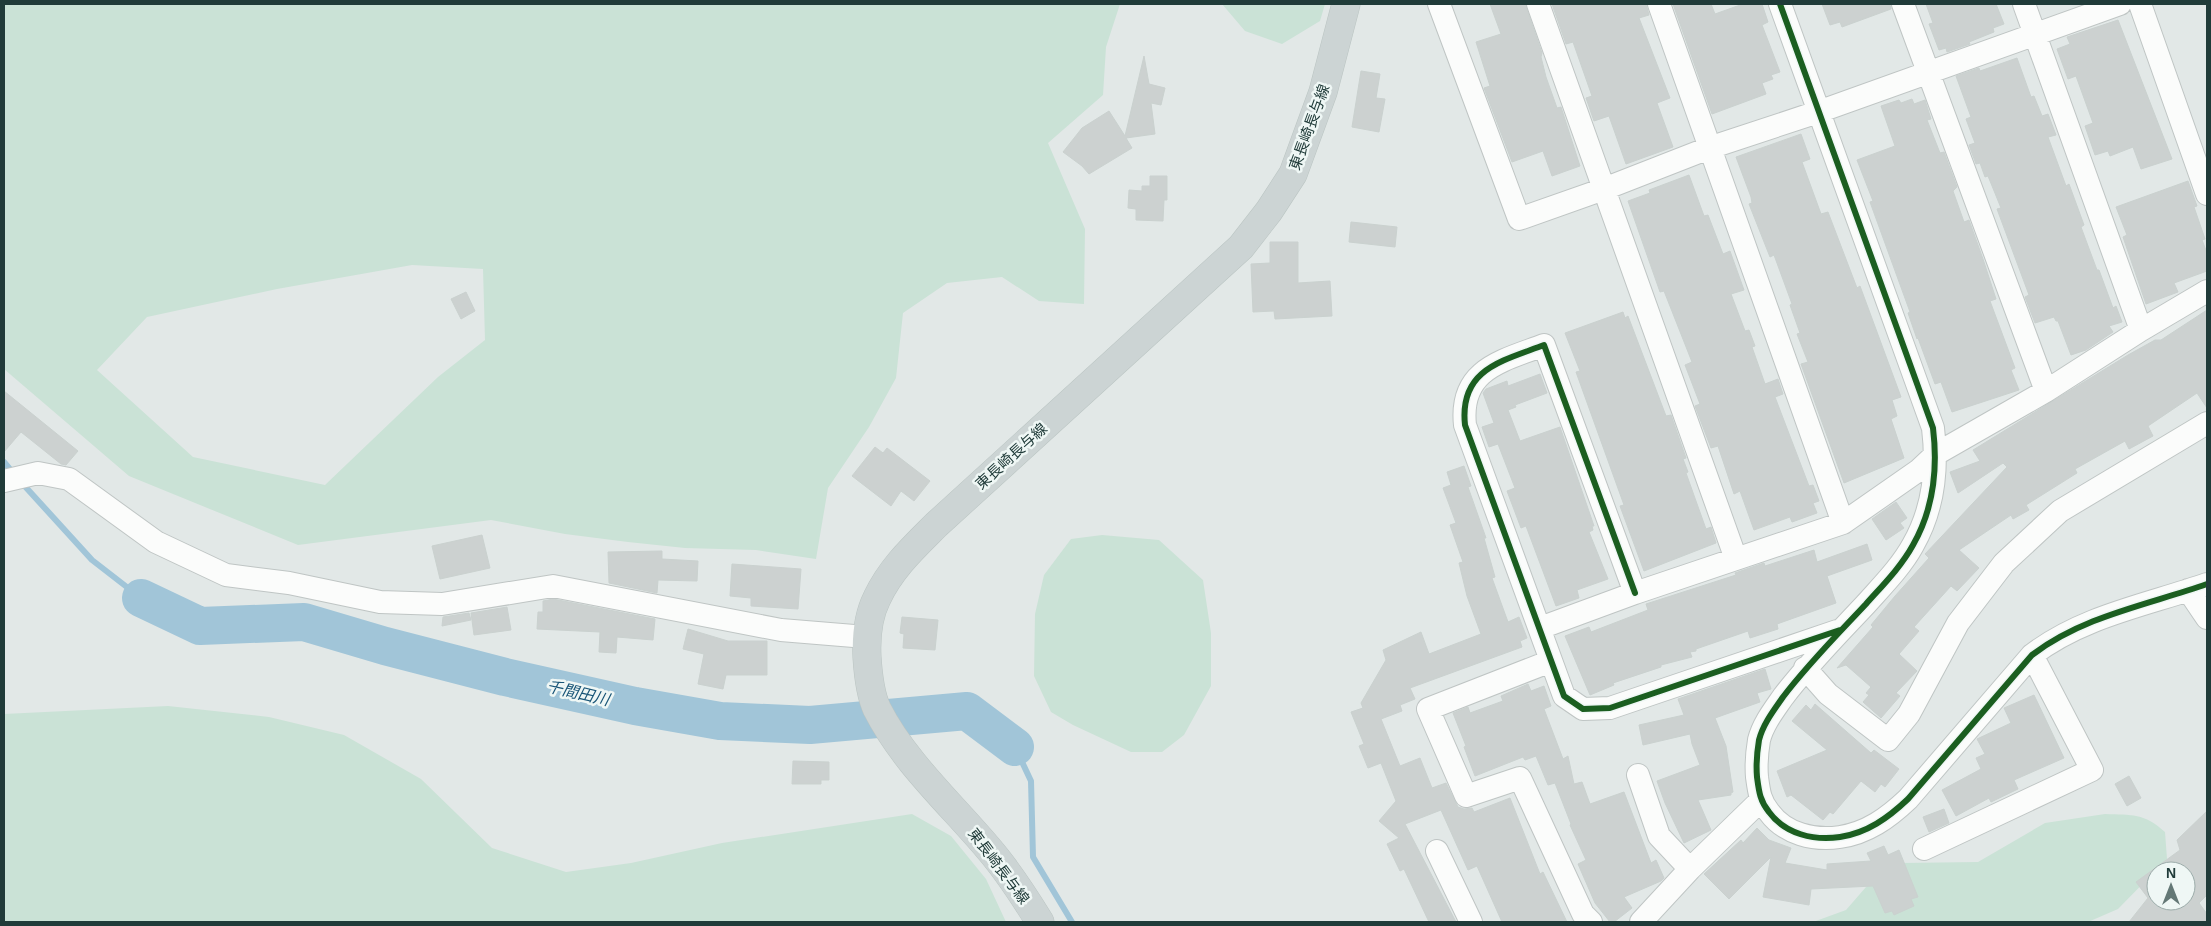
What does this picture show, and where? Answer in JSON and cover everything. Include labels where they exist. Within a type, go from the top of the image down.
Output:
[{"type":"main road","name":"東長崎長与線","points":[[1040,922],[1020,889],[988,848],[925,777],[896,740],[876,707],[868,674],[866,636],[876,599],[897,564],[936,525],[1241,247],[1269,212],[1293,174],[1309,135],[1323,92],[1346,4]]},
{"type":"street","points":[[1439,4],[1519,219],[1604,189],[1709,148],[2035,36],[2120,4]]},
{"type":"street","points":[[1538,4],[1736,559]]},
{"type":"street","points":[[1659,4],[1843,522]]},
{"type":"street","points":[[1780,4],[1932,428],[1936,454],[1926,518],[1912,547],[1887,581],[1804,668],[1770,715],[1759,738],[1756,767],[1760,801],[1775,821],[1790,830],[1806,836],[1829,838],[1851,835],[1875,826],[1891,815],[1908,799],[2032,655],[2052,639],[2086,622],[2197,587],[2207,618]]},
{"type":"street","points":[[1903,4],[2046,391]]},
{"type":"street","points":[[2024,4],[2140,330]]},
{"type":"street","points":[[2140,4],[2207,194]]},
{"type":"street","points":[[1540,628],[1635,593],[1843,522],[1919,470],[1936,454],[2046,391],[2140,330],[2207,291]]},
{"type":"street","points":[[1635,593],[1544,345],[1509,358],[1480,375],[1465,397],[1465,425],[1564,696],[1583,709],[1610,708],[1842,630]]},
{"type":"street","points":[[1804,668],[1828,694],[1888,740],[1909,714],[1958,623],[2004,563],[2060,511],[2207,423]]},
{"type":"street","points":[[4,482],[38,473],[69,479],[156,542],[226,575],[289,583],[380,602],[433,604],[553,586],[781,630],[866,636]]},
{"type":"street","points":[[1924,849],[2092,770],[2032,655]]},
{"type":"street","points":[[1551,661],[1428,708],[1466,796],[1520,778],[1582,914],[1591,922]]},
{"type":"street","points":[[1638,775],[1659,836],[1690,869]]},
{"type":"street","points":[[1641,922],[1690,869],[1760,801]]},
{"type":"street","points":[[1437,851],[1472,922]]},
{"type":"green space","points":[[4,4],[1120,4],[1106,47],[1103,95],[1048,143],[1085,229],[1084,304],[1039,301],[1002,277],[947,283],[903,313],[896,378],[869,427],[828,488],[816,559],[756,550],[685,548],[628,542],[565,534],[491,520],[298,545],[129,476],[4,369]],"holes":[[[412,265],[483,269],[485,340],[438,377],[325,485],[193,457],[97,370],[147,317],[277,289]]]},
{"type":"green space","points":[[1222,4],[1325,4],[1320,21],[1282,44],[1245,31]]},
{"type":"green space","points":[[1102,535],[1159,540],[1203,580],[1211,633],[1211,686],[1184,735],[1162,752],[1131,752],[1073,725],[1051,712],[1034,676],[1035,614],[1044,575],[1071,539]]},
{"type":"green space","points":[[168,706],[269,717],[344,735],[421,779],[492,848],[566,872],[631,863],[722,843],[912,814],[951,836],[986,879],[1006,922],[4,922],[4,714]]},
{"type":"green space","points":[[2105,814],[2144,818],[2165,832],[2167,859],[2165,861],[2146,861],[2146,880],[2118,909],[2088,922],[1813,922],[1846,910],[1866,887],[1901,863],[1978,862],[2045,823]]},
{"type":"building","points":[[1490,4],[1525,4],[1542,53],[1541,57],[1546,77],[1557,108],[1561,107],[1580,166],[1552,176],[1543,151],[1512,162],[1484,88],[1490,86],[1476,42],[1501,34]]},
{"type":"building","points":[[1552,4],[1646,4],[1649,15],[1639,18],[1670,98],[1657,103],[1673,147],[1626,164],[1609,116],[1594,121],[1586,98],[1592,96],[1573,42],[1566,44]]},
{"type":"building","points":[[1673,4],[1711,4],[1715,14],[1743,4],[1762,4],[1768,22],[1762,25],[1780,72],[1771,75],[1773,79],[1762,83],[1766,94],[1712,114]]},
{"type":"building","points":[[1822,4],[1890,4],[1891,9],[1842,27],[1840,22],[1830,25]]},
{"type":"building","points":[[1926,4],[1996,4],[2004,24],[1993,28],[1994,32],[1969,42],[1970,44],[1947,52],[1946,48],[1939,50],[1929,24],[1933,23]]},
{"type":"building","points":[[2118,20],[2172,159],[2141,169],[2133,147],[2110,156],[2108,151],[2095,155],[2085,126],[2093,123],[2076,76],[2068,79],[2057,49],[2070,44],[2067,37]]},
{"type":"building","points":[[1144,56],[1149,84],[1165,88],[1161,105],[1151,103],[1155,134],[1126,138],[1132,148],[1089,174],[1082,166],[1063,152],[1082,128],[1109,111],[1125,136]]},
{"type":"building","points":[[2017,58],[2031,97],[2034,96],[2042,116],[2048,114],[2056,135],[2048,137],[2066,186],[2069,184],[2084,225],[2081,227],[2097,270],[2099,270],[2113,308],[2116,306],[2122,322],[2109,326],[2113,332],[2086,350],[2071,355],[2058,321],[2054,317],[2035,323],[2025,297],[2029,295],[1997,209],[2001,208],[1988,176],[1985,177],[1980,163],[1976,164],[1969,145],[1975,143],[1966,119],[1971,117],[1956,76],[1979,68],[1980,71]]},
{"type":"building","points":[[1361,71],[1380,74],[1376,98],[1385,99],[1379,132],[1352,127]]},
{"type":"building","points":[[1912,99],[1914,104],[1925,100],[1931,119],[1927,120],[1940,153],[1944,152],[1957,187],[1953,191],[1964,222],[1969,220],[1983,259],[1996,299],[1990,301],[2015,368],[2011,370],[2019,390],[1952,412],[1941,382],[1935,384],[1917,339],[1908,313],[1910,312],[1870,202],[1873,201],[1857,160],[1895,146],[1881,106],[1899,100],[1901,103]]},
{"type":"building","points":[[1801,134],[1810,159],[1802,162],[1821,214],[1828,212],[1857,288],[1860,286],[1901,397],[1892,400],[1897,416],[1891,419],[1904,458],[1844,483],[1801,364],[1808,362],[1797,334],[1800,333],[1790,305],[1792,304],[1774,255],[1770,257],[1749,204],[1752,203],[1751,197],[1736,157]]},
{"type":"building","points":[[1689,175],[1704,216],[1708,215],[1723,254],[1730,251],[1744,290],[1731,294],[1745,331],[1749,330],[1755,346],[1752,347],[1765,384],[1778,379],[1783,394],[1775,397],[1809,486],[1813,485],[1819,501],[1813,503],[1817,513],[1792,522],[1790,517],[1754,530],[1740,491],[1734,494],[1718,446],[1711,448],[1695,406],[1700,404],[1685,365],[1692,362],[1664,291],[1660,292],[1628,201],[1650,193],[1649,190]]},
{"type":"building","points":[[1150,176],[1167,176],[1167,200],[1164,200],[1163,221],[1136,220],[1136,209],[1128,208],[1129,190],[1142,191],[1142,186],[1150,186]]},
{"type":"building","points":[[2188,181],[2197,206],[2194,207],[2205,239],[2202,240],[2207,253],[2207,271],[2174,283],[2178,292],[2146,304],[2123,237],[2127,235],[2116,207]]},
{"type":"building","points":[[1351,222],[1397,227],[1395,247],[1349,242]]},
{"type":"building","points":[[1270,242],[1298,242],[1298,283],[1330,281],[1332,316],[1275,319],[1274,311],[1253,312],[1251,264],[1270,263]]},
{"type":"building","points":[[466,292],[475,311],[461,319],[451,299]]},
{"type":"building","points":[[2207,310],[2207,408],[2197,393],[2148,426],[2153,436],[2129,449],[2125,441],[2075,469],[2077,473],[2026,505],[2029,510],[2013,519],[2011,515],[1959,550],[1979,568],[1957,591],[1951,586],[1914,627],[1919,631],[1899,654],[1917,671],[1896,693],[1900,696],[1881,718],[1863,702],[1869,695],[1866,693],[1871,687],[1846,665],[1837,668],[1873,627],[1871,625],[1895,596],[1929,558],[1925,554],[2007,467],[2003,463],[1958,493],[1950,472],[1980,461],[1973,450],[2128,355],[2155,340],[2161,340]]},
{"type":"building","points":[[1623,312],[1625,318],[1628,316],[1666,416],[1671,415],[1686,458],[1683,459],[1688,472],[1686,473],[1706,529],[1711,527],[1716,543],[1644,571],[1620,506],[1624,505],[1576,372],[1580,371],[1565,333]]},
{"type":"building","points":[[1540,374],[1547,393],[1515,405],[1516,407],[1508,410],[1520,441],[1560,427],[1594,526],[1592,526],[1593,530],[1589,532],[1608,579],[1577,590],[1579,598],[1556,606],[1526,526],[1521,528],[1507,491],[1515,488],[1498,444],[1489,447],[1482,427],[1494,423],[1483,393],[1486,389],[1507,381],[1508,386]]},
{"type":"building","points":[[4,391],[78,451],[66,465],[61,464],[21,432],[4,452]]},
{"type":"building","points":[[875,447],[883,453],[887,448],[930,481],[914,501],[901,491],[891,506],[852,476]]},
{"type":"building","points":[[1464,466],[1471,486],[1468,487],[1486,538],[1484,538],[1495,577],[1492,578],[1508,622],[1519,617],[1527,638],[1520,641],[1522,647],[1410,688],[1415,699],[1400,705],[1402,711],[1381,719],[1400,766],[1420,758],[1432,788],[1446,783],[1458,807],[1464,809],[1472,808],[1474,812],[1510,798],[1540,874],[1543,872],[1567,922],[1502,922],[1477,866],[1468,870],[1441,810],[1405,824],[1456,922],[1429,922],[1404,869],[1400,871],[1387,844],[1399,838],[1379,821],[1396,801],[1381,763],[1368,768],[1359,746],[1364,744],[1351,712],[1363,708],[1361,703],[1386,660],[1383,650],[1421,632],[1429,654],[1481,634],[1467,596],[1459,563],[1463,562],[1450,525],[1456,523],[1443,488],[1451,485],[1447,472]]},
{"type":"building","points":[[1896,502],[1907,518],[1900,523],[1904,528],[1886,540],[1872,519]]},
{"type":"building","points":[[482,535],[490,568],[440,579],[432,546]]},
{"type":"building","points":[[1867,544],[1872,560],[1827,576],[1836,603],[1777,624],[1778,629],[1750,638],[1748,631],[1696,649],[1696,651],[1690,652],[1692,657],[1661,665],[1661,667],[1613,683],[1614,685],[1590,695],[1565,636],[1589,627],[1591,632],[1648,610],[1646,604],[1736,575],[1735,573],[1764,563],[1765,566],[1814,550],[1817,562]]},
{"type":"building","points":[[662,551],[662,559],[698,561],[697,581],[658,580],[657,593],[609,583],[608,552]]},
{"type":"building","points":[[732,564],[801,569],[798,609],[751,606],[751,598],[730,596]]},
{"type":"building","points":[[553,599],[655,619],[653,640],[617,637],[616,653],[599,652],[600,632],[537,629],[538,612],[543,612],[543,601]]},
{"type":"building","points":[[507,607],[511,630],[474,635],[471,613]]},
{"type":"building","points":[[469,613],[471,620],[442,626],[443,617]]},
{"type":"building","points":[[902,617],[938,620],[935,650],[903,648],[904,634],[900,633]]},
{"type":"building","points":[[688,629],[728,641],[767,641],[767,675],[726,675],[723,689],[698,684],[704,654],[683,649]]},
{"type":"building","points":[[1765,669],[1771,689],[1757,693],[1760,702],[1715,718],[1726,746],[1733,792],[1731,795],[1698,800],[1711,830],[1684,843],[1657,781],[1700,765],[1690,734],[1643,745],[1639,725],[1684,715],[1678,699]]},
{"type":"building","points":[[1528,684],[1531,691],[1544,686],[1551,706],[1544,709],[1563,759],[1568,756],[1574,784],[1582,782],[1590,804],[1624,792],[1651,863],[1656,860],[1664,878],[1624,897],[1632,908],[1614,922],[1610,922],[1595,903],[1578,864],[1586,860],[1570,825],[1555,783],[1548,785],[1536,756],[1525,760],[1523,757],[1475,776],[1464,747],[1466,746],[1453,713],[1468,707],[1470,713],[1503,701],[1501,696]]},
{"type":"building","points":[[2034,695],[2064,758],[2014,780],[2018,789],[1991,802],[1989,798],[1956,816],[1942,790],[1981,769],[1976,758],[1985,754],[1977,739],[2011,723],[2004,708]]},
{"type":"building","points":[[1815,704],[1871,753],[1874,750],[1899,769],[1885,787],[1881,784],[1875,792],[1861,781],[1833,814],[1830,812],[1823,820],[1791,795],[1787,797],[1777,771],[1827,750],[1792,721],[1806,705],[1811,710]]},
{"type":"building","points":[[793,761],[829,762],[829,780],[821,780],[821,784],[792,784]]},
{"type":"building","points":[[2129,776],[2141,798],[2127,806],[2115,784]]},
{"type":"building","points":[[1944,809],[1949,823],[1929,832],[1923,817]]},
{"type":"building","points":[[2207,811],[2207,895],[2199,903],[2207,914],[2207,922],[2129,922],[2146,901],[2146,911],[2196,911],[2196,861],[2165,861],[2180,850],[2177,840]]},
{"type":"building","points":[[1757,828],[1769,840],[1791,848],[1785,863],[1827,870],[1827,864],[1871,861],[1867,853],[1884,846],[1888,855],[1899,850],[1918,897],[1911,899],[1914,906],[1894,915],[1892,911],[1885,913],[1873,886],[1811,889],[1809,905],[1763,897],[1771,857],[1729,899],[1704,874],[1741,840],[1743,843]]},
{"type":"building","points":[[2146,875],[2146,895],[2136,882]]},
{"type":"waterway","points":[[4,462],[14,474]]},
{"type":"waterway","points":[[21,482],[92,560],[141,598]]},
{"type":"waterway","name":"千間田川","points":[[141,598],[200,626],[304,622],[385,646],[505,677],[635,706],[720,721],[810,725],[967,711],[1015,747]]},
{"type":"waterway","points":[[1015,747],[1031,781],[1033,857],[1072,922]]},
{"type":"cycle path","points":[[1780,4],[1933,428],[1935,459],[1932,489],[1925,518],[1920,532],[1908,553],[1885,583],[1823,650],[1783,697],[1763,728],[1758,745],[1757,772],[1760,796],[1766,808],[1783,826],[1810,837],[1840,837],[1859,832],[1877,824],[1908,799],[2032,655],[2072,630],[2094,621],[2207,584]]},
{"type":"cycle path","points":[[1635,593],[1544,345],[1513,356],[1486,370],[1476,379],[1469,391],[1465,406],[1465,425],[1564,696],[1583,709],[1610,708],[1840,630]]}]
